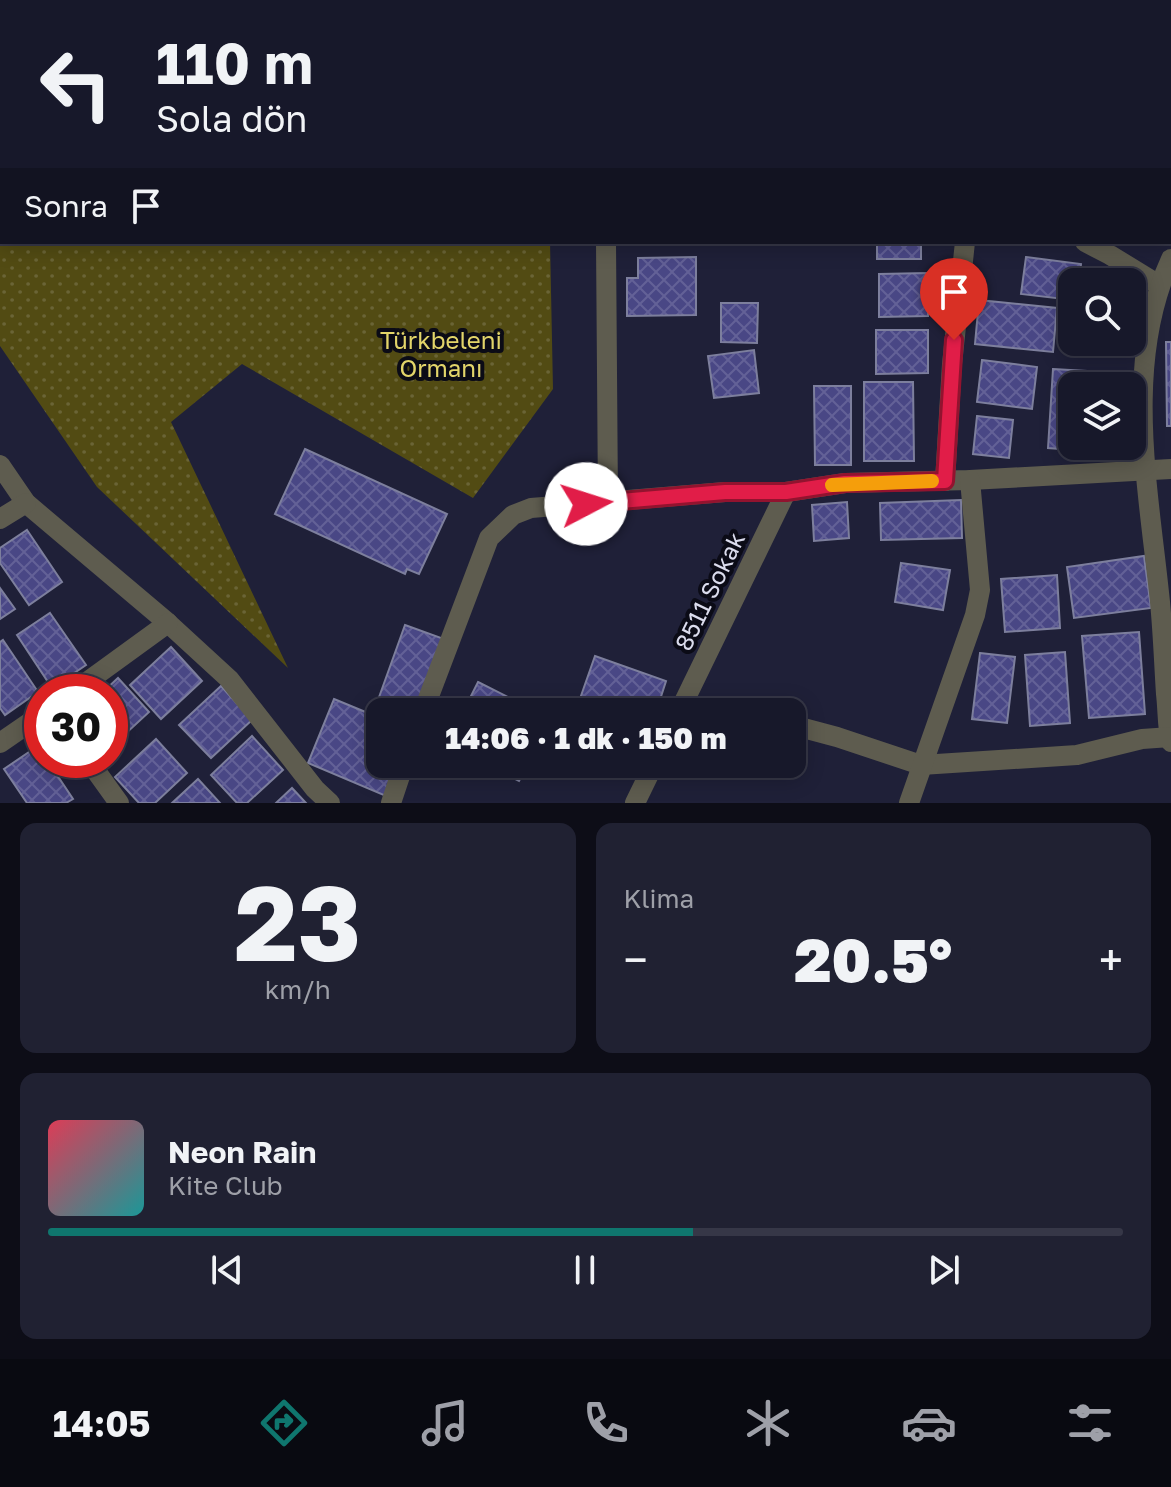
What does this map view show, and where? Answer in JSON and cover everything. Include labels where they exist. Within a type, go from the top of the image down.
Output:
[{"type":"street","points":[[606,244],[608,502]]},
{"type":"street","points":[[945,481],[952,364],[965,244]]},
{"type":"street","points":[[1088,244],[1159,285]]},
{"type":"street","points":[[806,729],[921,765],[1077,755],[1142,739],[1171,739],[1145,469],[1144,373],[1162,317],[1159,285],[1171,259]]},
{"type":"street","points":[[0,465],[26,503],[229,679],[315,789],[330,803]]},
{"type":"street","points":[[428,698],[489,538],[513,515],[531,508],[725,492],[786,492],[845,483],[1171,469]]},
{"type":"street","points":[[909,803],[975,615],[980,590],[970,480]]},
{"type":"street","name":"8511 Sokak","points":[[685,698],[786,492]]},
{"type":"street","points":[[0,519],[26,503]]},
{"type":"street","points":[[98,674],[168,623]]},
{"type":"street","points":[[0,743],[24,726]]},
{"type":"street","points":[[101,778],[119,803]]},
{"type":"street","points":[[391,803],[399,778]]},
{"type":"street","points":[[635,803],[647,778]]},
{"type":"green space","name":"Türkbeleni Ormanı","points":[[0,244],[550,244],[553,389],[473,498],[242,364],[171,422],[288,668],[97,487],[0,346]]},
{"type":"building","points":[[877,244],[921,244],[921,259],[877,259]]},
{"type":"building","points":[[696,257],[696,315],[627,316],[627,278],[638,278],[638,258]]},
{"type":"building","points":[[1026,257],[1081,264],[1081,268],[1058,268],[1058,298],[1021,294]]},
{"type":"building","points":[[928,273],[928,316],[879,317],[879,274]]},
{"type":"building","points":[[979,300],[1057,308],[1053,352],[975,344]]},
{"type":"building","points":[[721,303],[758,303],[757,343],[721,342]]},
{"type":"building","points":[[876,330],[928,330],[928,373],[876,374]]},
{"type":"building","points":[[1166,342],[1171,342],[1171,426],[1167,426]]},
{"type":"building","points":[[754,350],[759,393],[714,398],[708,356]]},
{"type":"building","points":[[982,360],[1037,367],[1032,409],[977,402]]},
{"type":"building","points":[[1053,369],[1104,372],[1058,372],[1058,449],[1048,448]]},
{"type":"building","points":[[864,382],[913,382],[914,461],[864,461]]},
{"type":"building","points":[[814,386],[851,386],[851,465],[815,465]]},
{"type":"building","points":[[977,416],[1013,420],[1009,458],[973,454]]},
{"type":"building","points":[[305,449],[447,514],[419,574],[407,569],[405,574],[275,514]]},
{"type":"building","points":[[961,500],[962,538],[881,540],[880,503]]},
{"type":"building","points":[[847,502],[849,538],[814,541],[812,505]]},
{"type":"building","points":[[27,530],[62,582],[29,605],[0,563],[0,548]]},
{"type":"building","points":[[1144,556],[1151,608],[1074,618],[1067,567]]},
{"type":"building","points":[[901,563],[950,570],[943,610],[895,602]]},
{"type":"building","points":[[1057,575],[1060,628],[1005,632],[1001,579]]},
{"type":"building","points":[[0,588],[15,609],[0,619]]},
{"type":"building","points":[[50,613],[86,665],[73,674],[43,674],[17,635]]},
{"type":"building","points":[[405,625],[444,639],[424,698],[379,698]]},
{"type":"building","points":[[1139,632],[1145,714],[1089,718],[1082,636]]},
{"type":"building","points":[[3,640],[26,674],[24,702],[5,715],[0,708],[0,642]]},
{"type":"building","points":[[171,647],[202,681],[161,719],[130,685]]},
{"type":"building","points":[[1065,652],[1070,723],[1030,726],[1025,655]]},
{"type":"building","points":[[980,653],[1015,657],[1007,723],[972,719]]},
{"type":"building","points":[[595,656],[666,681],[661,698],[580,698]]},
{"type":"building","points":[[478,682],[510,698],[470,698]]},
{"type":"building","points":[[221,686],[252,720],[211,758],[179,725]]},
{"type":"building","points":[[128,689],[149,712],[128,731]]},
{"type":"building","points":[[334,699],[366,712],[366,778],[393,778],[386,796],[308,763]]},
{"type":"building","points":[[252,736],[283,770],[247,803],[237,803],[211,775]]},
{"type":"building","points":[[156,739],[187,773],[155,803],[139,803],[116,778],[128,778],[128,765]]},
{"type":"building","points":[[24,755],[24,778],[59,778],[73,799],[66,803],[27,803],[4,769]]},
{"type":"building","points":[[198,779],[220,803],[172,803]]},
{"type":"building","points":[[292,788],[306,803],[276,803]]},
{"type":"slow traffic","points":[[832,485],[932,481]]},
{"type":"route","points":[[586,504],[725,492],[786,492],[845,483],[945,481],[954,340]]}]
